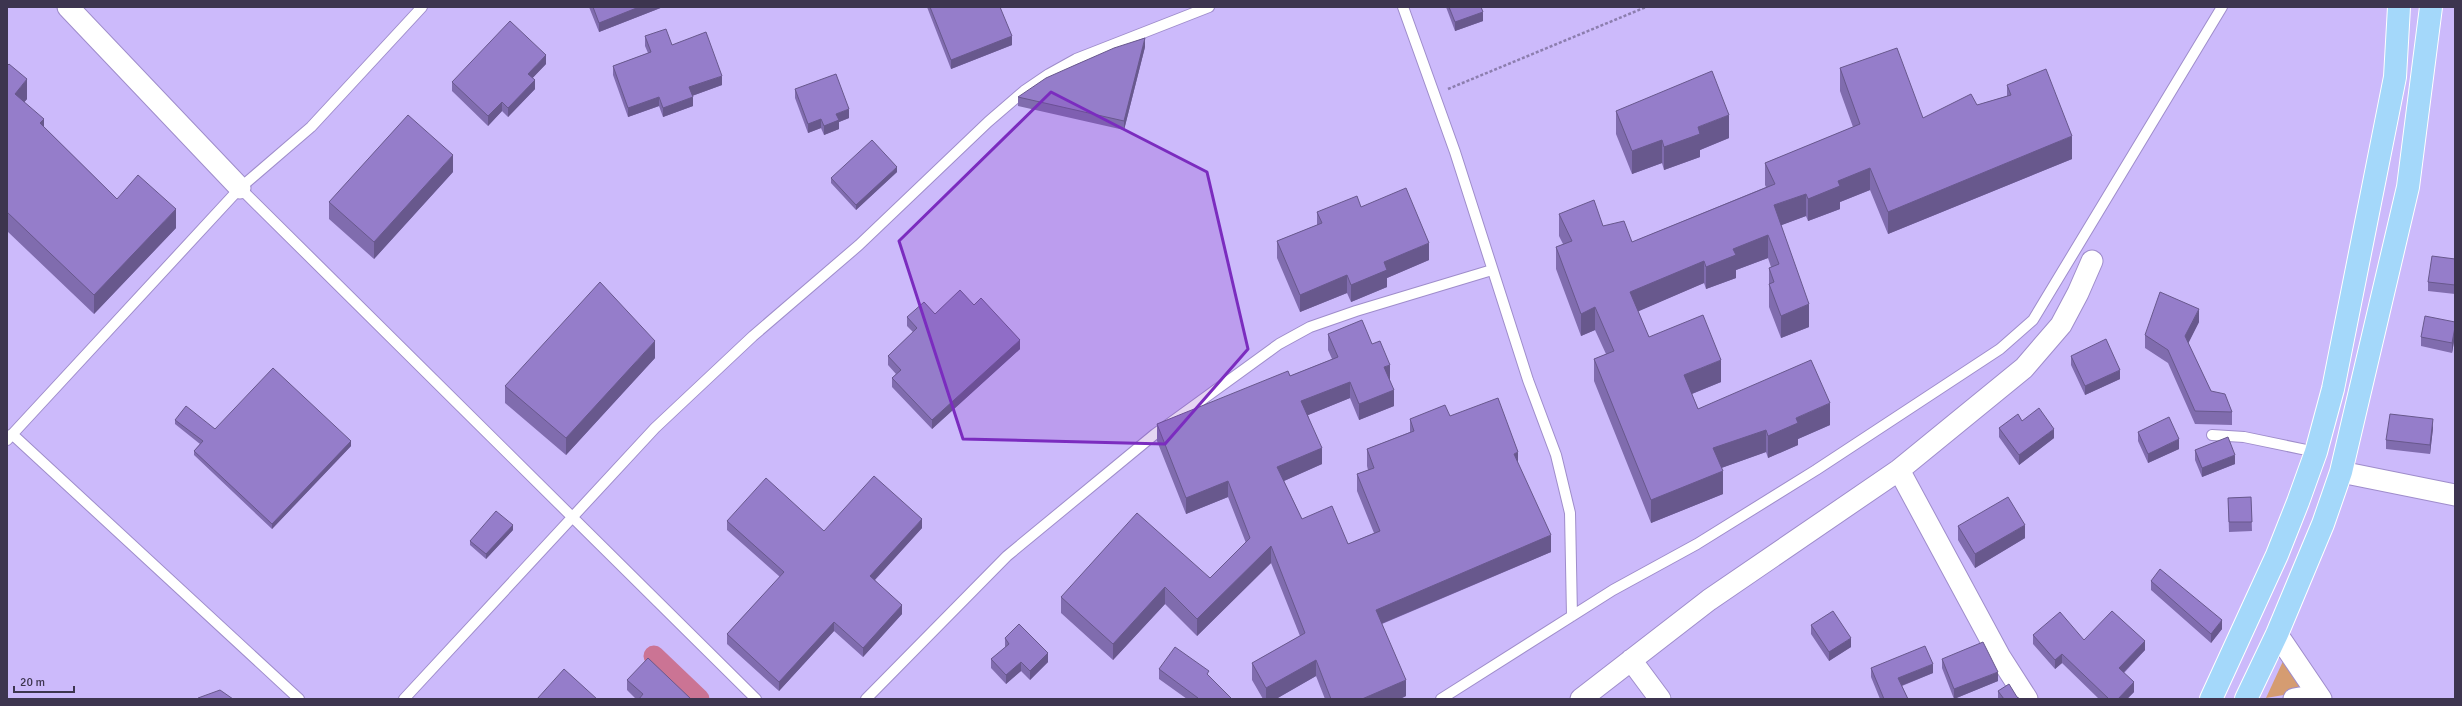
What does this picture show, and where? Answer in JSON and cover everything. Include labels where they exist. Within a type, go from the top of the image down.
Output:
[{"type":"highway","points":[[2211,699],[2277,555],[2316,452],[2333,389],[2395,77],[2399,7]]},
{"type":"highway","points":[[2246,699],[2277,634],[2324,524],[2341,472],[2408,187],[2431,7]]},
{"type":"highway","points":[[2333,389],[2359,395]]},
{"type":"street","points":[[68,7],[240,188]]},
{"type":"street","points":[[1581,699],[1709,600],[1899,470],[1972,413],[2040,352],[2061,325],[2092,261]]},
{"type":"street","points":[[1899,470],[2000,657],[2026,699]]},
{"type":"street","points":[[2341,472],[2455,495]]},
{"type":"street","points":[[2277,634],[2318,697],[2294,699]]},
{"type":"street","points":[[1631,660],[1660,699]]},
{"type":"lane","points":[[299,699],[10,437],[240,188],[311,127],[422,7]]},
{"type":"lane","points":[[404,699],[656,428],[698,387],[793,300],[859,245],[988,122],[1024,91],[1049,74],[1076,60],[1209,7]]},
{"type":"lane","points":[[1403,7],[1434,94],[1492,270],[1556,455],[1570,513],[1572,616]]},
{"type":"lane","points":[[1441,699],[1613,590],[1698,544],[1816,470],[1975,366],[2020,333],[2033,320],[2222,7]]},
{"type":"lane","points":[[240,188],[572,519],[756,699]]},
{"type":"lane","points":[[866,699],[1007,556],[1155,434],[1279,344],[1310,327],[1356,311],[1492,270]]},
{"type":"lane","points":[[2212,435],[2244,437],[2316,452]]},
{"type":"path","points":[[1434,94],[1646,7]]},
{"type":"highlighted area","points":[[1051,92],[1207,172],[1248,349],[1165,444],[963,439],[899,241]]},
{"type":"shaded area","points":[[2284,659],[2310,695],[2289,694],[2266,698]]},
{"type":"building","points":[[593,7],[639,7],[599,23]]},
{"type":"building","points":[[930,7],[1000,7],[1012,36],[951,60]]},
{"type":"building","points":[[1449,7],[1481,7],[1483,12],[1455,22]]},
{"type":"building","points":[[510,21],[546,55],[528,74],[535,80],[508,108],[502,102],[488,116],[452,82]]},
{"type":"building","points":[[666,29],[672,45],[706,32],[722,76],[689,87],[693,97],[663,108],[659,97],[628,108],[613,66],[651,52],[645,36]]},
{"type":"building","points":[[1145,38],[1124,121],[1018,97],[1046,78],[1114,48]]},
{"type":"building","points":[[1897,48],[1923,118],[1971,94],[1977,105],[2011,95],[2007,85],[2046,69],[2072,136],[1888,212],[1870,168],[1838,181],[1840,186],[1808,199],[1806,194],[1774,205],[1809,304],[1781,316],[1769,284],[1774,282],[1769,268],[1779,264],[1768,235],[1733,249],[1736,255],[1706,267],[1704,261],[1630,292],[1649,337],[1703,315],[1721,360],[1684,375],[1698,409],[1811,360],[1830,403],[1796,418],[1798,423],[1768,436],[1766,430],[1713,448],[1723,471],[1651,500],[1594,359],[1614,351],[1595,307],[1581,314],[1556,247],[1572,241],[1559,214],[1594,200],[1603,226],[1624,221],[1632,242],[1775,184],[1765,163],[1860,124],[1840,68]]},
{"type":"building","points":[[9,64],[27,79],[15,94],[44,119],[40,123],[117,199],[138,175],[176,209],[94,295],[7,212],[7,66]]},
{"type":"building","points":[[1712,71],[1729,115],[1698,127],[1700,134],[1664,147],[1662,140],[1632,151],[1616,111]]},
{"type":"building","points":[[836,74],[849,109],[836,114],[839,120],[824,126],[821,119],[808,124],[795,89]]},
{"type":"building","points":[[408,115],[453,155],[374,242],[329,202]]},
{"type":"building","points":[[872,140],[897,167],[856,205],[831,178]]},
{"type":"building","points":[[1406,188],[1429,243],[1384,262],[1387,270],[1351,285],[1347,275],[1300,295],[1277,241],[1322,223],[1317,212],[1357,196],[1361,207]]},
{"type":"building","points":[[2432,256],[2455,259],[2455,285],[2428,282]]},
{"type":"building","points":[[600,282],[655,341],[566,438],[505,386]]},
{"type":"building","points":[[960,290],[974,305],[981,298],[1020,340],[932,420],[892,378],[901,370],[888,356],[917,328],[907,317],[924,302],[935,314]]},
{"type":"building","points":[[2160,292],[2199,309],[2185,336],[2211,391],[2225,394],[2232,412],[2195,411],[2168,350],[2145,335]]},
{"type":"building","points":[[2425,316],[2455,322],[2452,343],[2421,337]]},
{"type":"building","points":[[1362,320],[1372,344],[1380,341],[1390,365],[1384,367],[1394,390],[1359,404],[1350,382],[1301,401],[1322,448],[1277,467],[1302,519],[1332,506],[1348,544],[1380,531],[1357,474],[1374,468],[1367,449],[1414,431],[1410,419],[1445,405],[1450,416],[1498,398],[1518,452],[1514,454],[1551,535],[1376,610],[1406,680],[1362,699],[1331,699],[1316,660],[1266,688],[1252,663],[1305,633],[1271,546],[1197,619],[1165,587],[1113,644],[1061,597],[1137,513],[1210,578],[1250,538],[1228,481],[1186,498],[1157,424],[1288,371],[1290,376],[1338,357],[1328,334]]},
{"type":"building","points":[[2106,339],[2120,370],[2085,386],[2071,356]]},
{"type":"building","points":[[273,368],[351,441],[272,524],[194,451],[203,441],[175,420],[186,406],[215,429]]},
{"type":"building","points":[[2039,408],[2054,429],[2019,455],[1999,428],[2018,414],[2022,421]]},
{"type":"building","points":[[2390,414],[2433,419],[2430,445],[2386,440]]},
{"type":"building","points":[[2169,417],[2179,439],[2148,454],[2138,432]]},
{"type":"building","points":[[2228,437],[2235,455],[2202,468],[2195,450]]},
{"type":"building","points":[[874,476],[922,519],[870,576],[902,605],[863,648],[834,622],[779,682],[727,634],[784,572],[727,521],[766,478],[824,531]]},
{"type":"building","points":[[2008,497],[2025,525],[1975,554],[1958,526]]},
{"type":"building","points":[[2251,497],[2252,522],[2229,522],[2228,498]]},
{"type":"building","points":[[496,511],[513,525],[486,554],[470,541]]},
{"type":"building","points":[[2160,569],[2222,620],[2211,634],[2151,581]]},
{"type":"building","points":[[1833,611],[1851,638],[1829,652],[1811,625]]},
{"type":"building","points":[[2112,611],[2145,641],[2119,668],[2134,682],[2118,699],[2109,699],[2062,654],[2055,660],[2033,635],[2060,612],[2084,640]]},
{"type":"building","points":[[1019,624],[1048,653],[1030,671],[1021,662],[1006,675],[991,659],[1009,644],[1005,638]]},
{"type":"building","points":[[1983,642],[1998,672],[1954,689],[1942,659]]},
{"type":"building","points":[[1925,646],[1933,664],[1898,678],[1908,699],[1884,699],[1871,668]]},
{"type":"building","points":[[1175,647],[1209,671],[1207,674],[1232,699],[1197,699],[1198,698],[1159,669]]},
{"type":"building","points":[[648,658],[691,699],[639,699],[643,694],[627,680]]},
{"type":"building","points":[[564,669],[597,699],[537,699]]},
{"type":"building","points":[[2009,684],[2017,697],[2020,699],[2004,699],[1998,691]]},
{"type":"building","points":[[220,690],[233,699],[198,698]]},
{"type":"waterway","points":[[654,656],[699,699]]}]
